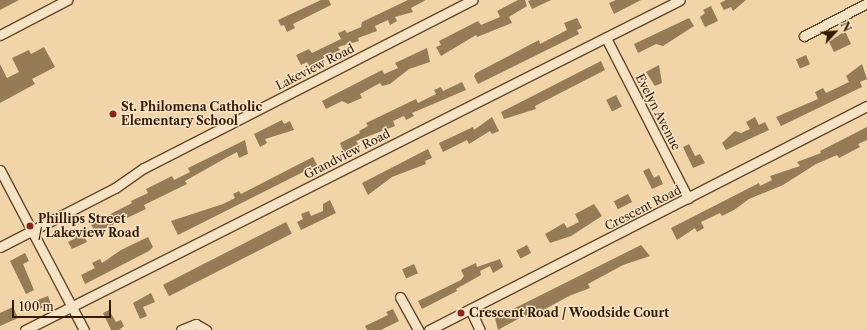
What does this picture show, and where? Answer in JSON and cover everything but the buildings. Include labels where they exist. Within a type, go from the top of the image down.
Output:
[{"type":"street","points":[[0,35],[67,0]]},
{"type":"street","name":"Lakeview Road","points":[[0,246],[115,188],[144,168],[472,0]]},
{"type":"street","name":"Grandview Road","points":[[25,330],[680,0]]},
{"type":"street","points":[[804,36],[867,3]]},
{"type":"street","name":"Evelyn Avenue","points":[[606,38],[688,198]]},
{"type":"street","name":"Crescent Road","points":[[429,330],[867,106]]},
{"type":"street","points":[[0,170],[84,330]]},
{"type":"street","points":[[400,297],[418,330]]},
{"type":"street","points":[[470,309],[480,330]]},
{"type":"street","points":[[181,330],[196,324],[206,330]]},
{"type":"place","name":"St. Philomena Catholic Elementary School","points":[[113,114]]},
{"type":"place","name":"Phillips Street / Lakeview Road","points":[[30,226]]},
{"type":"place","name":"Crescent Road / Woodside Court","points":[[461,313]]}]
